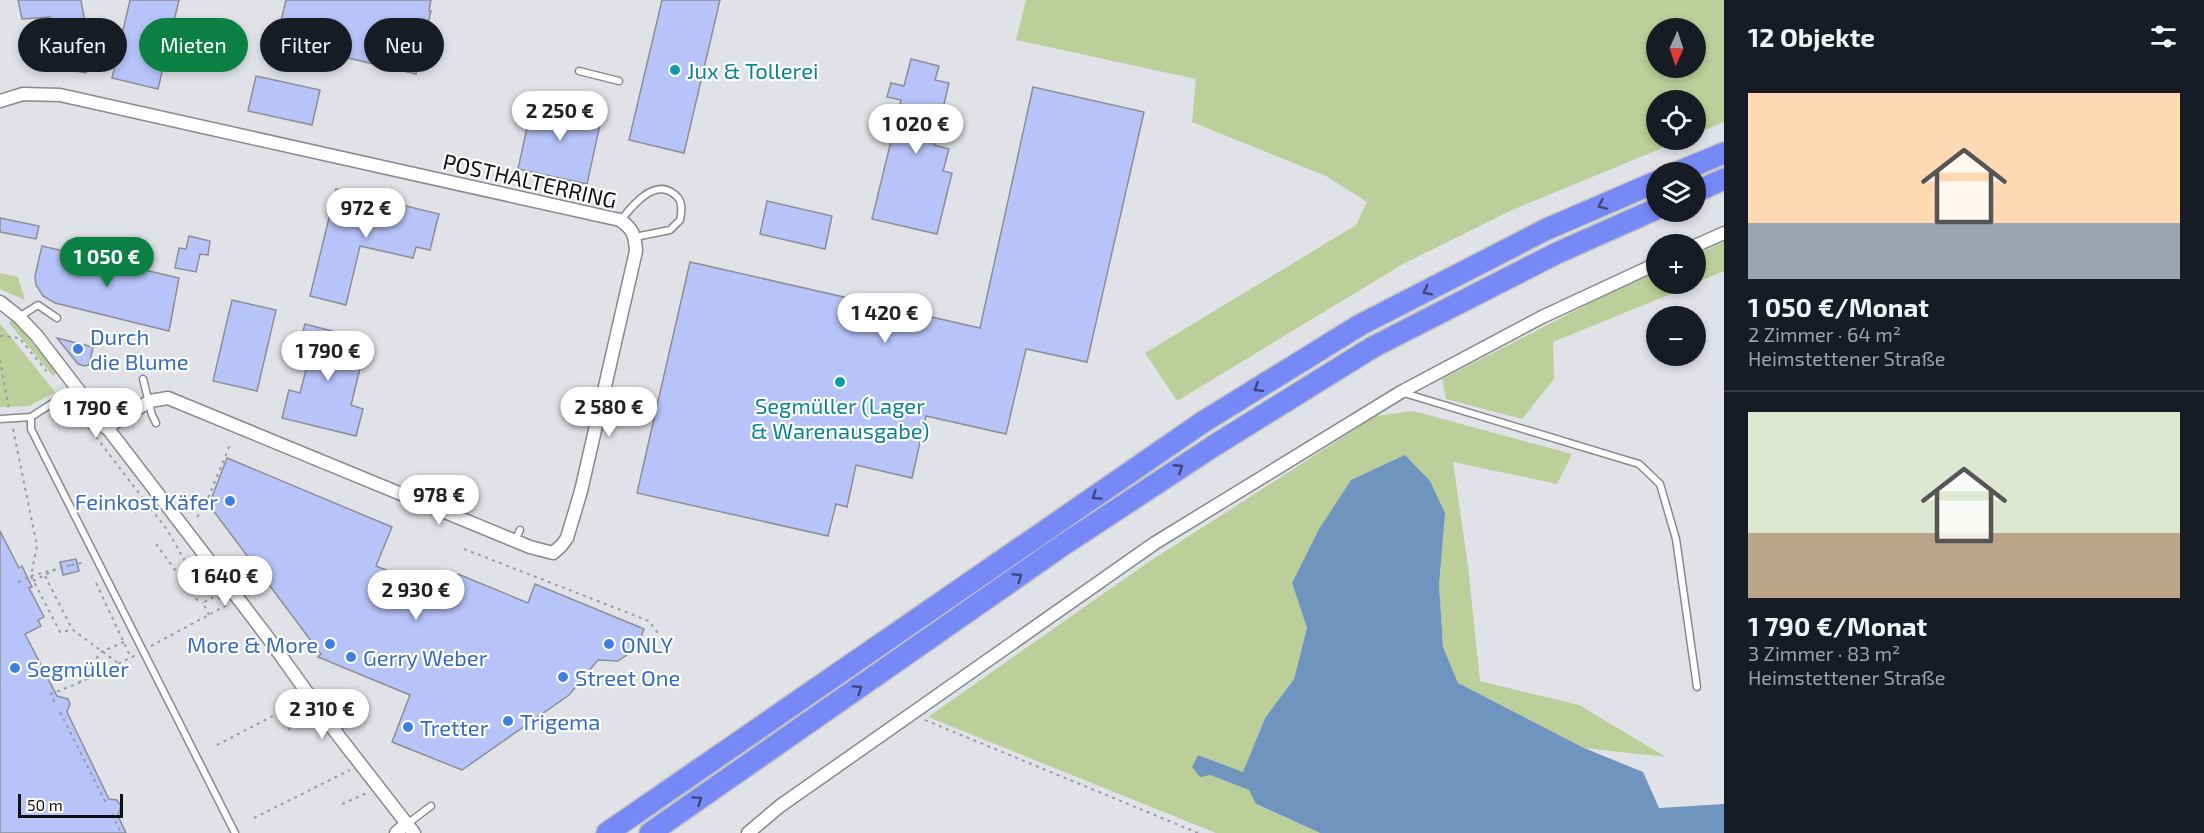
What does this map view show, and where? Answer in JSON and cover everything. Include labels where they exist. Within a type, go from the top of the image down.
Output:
[{"type":"highway","points":[[1702,162],[1724,153]]},
{"type":"highway","points":[[1706,187],[1724,179]]},
{"type":"highway","points":[[608,833],[1203,422],[1360,325],[1547,229],[1646,186]]},
{"type":"highway","points":[[650,833],[1063,545],[1225,438],[1373,347],[1557,253],[1646,213]]},
{"type":"street","name":"POSTHALTERRING","points":[[0,101],[23,94],[60,95],[620,220],[632,228],[636,251],[595,432],[567,538],[553,553],[517,535],[403,489],[168,398],[150,401]]},
{"type":"street","points":[[1706,241],[1724,233]]},
{"type":"street","points":[[748,833],[780,807],[1155,543],[1401,392],[1542,317],[1646,269]]},
{"type":"street","points":[[0,303],[19,317],[37,336],[266,635],[334,730],[410,829],[396,833]]},
{"type":"street","points":[[106,428],[150,401]]},
{"type":"lane","points":[[579,71],[619,81]]},
{"type":"lane","points":[[620,220],[638,200],[655,190],[666,189],[676,195],[681,204],[680,220],[670,230],[635,237]]},
{"type":"lane","points":[[19,317],[38,305],[57,318]]},
{"type":"lane","points":[[143,379],[156,423]]},
{"type":"lane","points":[[0,419],[31,417],[76,388]]},
{"type":"lane","points":[[1401,392],[1639,464],[1660,484],[1676,539],[1697,687]]},
{"type":"lane","points":[[31,417],[31,429],[235,833]]},
{"type":"lane","points":[[334,730],[350,718]]},
{"type":"lane","points":[[410,829],[431,806]]},
{"type":"path","points":[[12,330],[65,395],[168,531],[199,580],[227,605]]},
{"type":"path","points":[[0,336],[19,338]]},
{"type":"path","points":[[0,360],[37,546],[33,581],[60,632],[73,630]]},
{"type":"path","points":[[198,517],[204,508],[230,445]]},
{"type":"path","points":[[134,512],[148,506]]},
{"type":"path","points":[[156,544],[209,615]]},
{"type":"path","points":[[464,549],[649,621],[663,640]]},
{"type":"path","points":[[18,582],[71,565],[71,563],[72,565],[86,562],[82,555],[92,551]]},
{"type":"path","points":[[33,581],[58,568]]},
{"type":"path","points":[[45,576],[73,630],[119,664]]},
{"type":"path","points":[[96,582],[131,658]]},
{"type":"path","points":[[202,603],[217,595]]},
{"type":"path","points":[[79,683],[102,652],[124,642]]},
{"type":"path","points":[[217,745],[300,702]]},
{"type":"path","points":[[60,712],[106,803]]},
{"type":"path","points":[[911,714],[1198,833]]},
{"type":"path","points":[[288,730],[310,716]]},
{"type":"path","points":[[254,818],[350,770]]},
{"type":"path","points":[[342,804],[367,793]]},
{"type":"path","points":[[112,814],[121,833]]},
{"type":"green space","points":[[1026,0],[1724,0],[1724,122],[1706,129],[1706,90],[1646,90],[1646,150],[1658,150],[1512,210],[1403,264],[1177,401],[1145,353],[1356,225],[1367,202],[1326,176],[1192,122],[1196,79],[1016,40]]},
{"type":"green space","points":[[1724,242],[1724,271],[1706,278],[1706,250]]},
{"type":"green space","points":[[0,273],[18,277],[25,300],[0,289]]},
{"type":"green space","points":[[1646,275],[1646,294],[1671,294],[1553,342],[1554,379],[1522,419],[1446,399],[1442,379]]},
{"type":"green space","points":[[13,320],[57,372],[53,376],[9,323]]},
{"type":"green space","points":[[0,324],[55,392],[29,406],[0,407]]},
{"type":"green space","points":[[1413,411],[1572,454],[1557,484],[1453,462],[1468,566],[1480,681],[1579,705],[1666,757],[1584,748],[1458,683],[1443,647],[1439,584],[1351,480],[1319,529],[1292,583],[1307,628],[1294,679],[1265,718],[1243,772],[1198,755],[1210,775],[1249,790],[1257,805],[1320,833],[1216,833],[928,717],[1147,563],[1376,416]]},
{"type":"water","points":[[1405,455],[1430,481],[1445,513],[1439,584],[1443,647],[1458,683],[1584,748],[1643,772],[1659,808],[1724,804],[1724,833],[1320,833],[1256,804],[1249,790],[1210,775],[1200,777],[1192,767],[1198,755],[1243,772],[1265,718],[1294,679],[1307,628],[1292,583],[1319,529],[1351,480]]},
{"type":"building","points":[[18,0],[81,0],[84,18],[50,17],[22,18]]},
{"type":"building","points":[[130,0],[179,0],[175,18],[139,18],[139,72],[162,72],[158,89],[112,78],[113,72],[127,72],[126,18]]},
{"type":"building","points":[[286,0],[431,0],[429,18],[364,18],[364,62],[352,59],[352,18],[282,18]]},
{"type":"building","name":"Jux & Tollerei","points":[[662,0],[720,0],[684,153],[629,140]]},
{"type":"building","points":[[911,59],[939,66],[935,80],[949,83],[934,145],[949,149],[943,171],[952,173],[937,234],[872,219],[901,100],[887,97],[891,83],[904,86]]},
{"type":"building","points":[[256,76],[320,90],[312,125],[248,111]]},
{"type":"building","name":"Segmüller (Lager & Warenausgabe)","points":[[1033,87],[1144,112],[1087,362],[1026,349],[1006,434],[926,416],[912,478],[856,465],[847,507],[836,504],[828,536],[637,493],[690,262],[980,328]]},
{"type":"building","points":[[533,100],[602,115],[587,184],[518,169]]},
{"type":"building","points":[[336,189],[439,214],[430,250],[416,247],[413,258],[360,246],[346,305],[310,296]]},
{"type":"building","points":[[767,201],[832,216],[825,249],[760,234]]},
{"type":"building","points":[[0,218],[39,226],[36,239],[0,232]]},
{"type":"building","points":[[189,236],[210,241],[208,255],[200,254],[196,272],[175,268],[179,248],[186,249]]},
{"type":"building","points":[[42,246],[179,278],[169,331],[55,303],[43,296],[36,285],[35,276]]},
{"type":"building","points":[[232,300],[276,310],[257,391],[213,381]]},
{"type":"building","points":[[305,324],[367,340],[351,405],[363,409],[356,436],[282,418],[289,390],[300,393],[311,350],[299,347]]},
{"type":"building","points":[[57,338],[93,347],[89,365],[78,364]]},
{"type":"building","points":[[227,458],[392,527],[376,566],[450,595],[458,574],[528,603],[535,584],[644,629],[637,648],[618,661],[598,660],[569,695],[462,770],[392,742],[410,695],[318,657],[321,654],[209,505]]},
{"type":"building","name":"Segmüller","points":[[0,531],[19,568],[22,566],[32,587],[29,588],[44,617],[38,620],[41,626],[25,634],[57,696],[68,699],[70,704],[67,712],[109,799],[117,800],[121,806],[118,816],[126,833],[0,833]]},
{"type":"building","points":[[76,559],[79,571],[63,575],[60,562]]},
{"type":"place","name":"Jux & Tollerei","points":[[675,70]]},
{"type":"place","name":"Durch die Blume","points":[[78,349]]},
{"type":"place","name":"Segmüller (Lager & Warenausgabe)","points":[[840,382]]},
{"type":"place","name":"Feinkost Käfer","points":[[230,501]]},
{"type":"place","name":"More & More","points":[[330,644]]},
{"type":"place","name":"ONLY","points":[[609,644]]},
{"type":"place","name":"Gerry Weber","points":[[351,657]]},
{"type":"place","name":"Segmüller","points":[[15,668]]},
{"type":"place","name":"Street One","points":[[563,677]]},
{"type":"place","name":"Trigema","points":[[508,721]]},
{"type":"place","name":"Tretter","points":[[408,727]]}]
